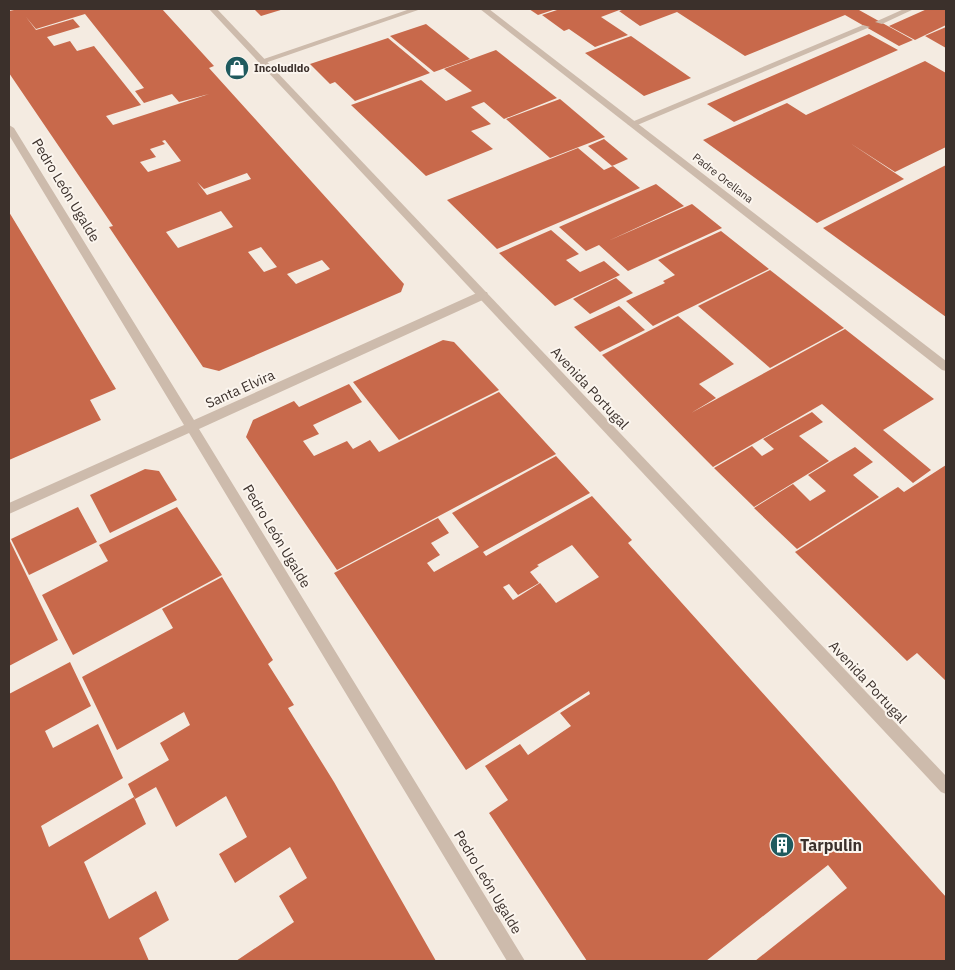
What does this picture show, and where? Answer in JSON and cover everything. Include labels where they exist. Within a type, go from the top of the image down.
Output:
[{"type":"street","name":"Avenida Portugal","points":[[213,9],[946,787]]},
{"type":"street","points":[[262,61],[417,9]]},
{"type":"street","name":"Padre Orellana","points":[[484,9],[946,367]]},
{"type":"street","points":[[879,22],[910,9]]},
{"type":"street","points":[[632,124],[866,27]]},
{"type":"street","name":"Pedro León Ugalde","points":[[9,128],[517,961]]},
{"type":"street","name":"Santa Elvira","points":[[9,509],[483,296]]},
{"type":"building","points":[[19,9],[162,9],[214,66],[209,68],[404,284],[401,292],[219,371],[203,367],[109,227],[113,226],[9,73],[9,11]],"holes":[[[85,14],[144,88],[135,91],[144,103],[172,94],[179,102],[209,94],[113,125],[106,116],[141,105],[94,46],[77,51],[70,41],[54,46],[47,37],[80,27],[73,19],[36,30],[26,17],[36,29]],[[165,140],[181,161],[148,172],[140,162],[156,157],[150,149],[165,144],[162,141]],[[247,173],[251,179],[207,195],[197,182],[204,189]],[[221,211],[233,227],[178,248],[166,232]],[[261,247],[277,267],[264,272],[248,252]],[[322,260],[330,269],[296,284],[287,274]]]},
{"type":"building","points":[[254,9],[284,9],[261,16]]},
{"type":"building","points":[[529,9],[556,9],[538,15]]},
{"type":"building","points":[[560,9],[622,9],[601,17],[628,35],[595,47],[569,29],[564,31],[542,15]]},
{"type":"building","points":[[625,9],[861,9],[859,10],[913,40],[899,46],[845,15],[745,56],[677,12],[640,26],[619,11]]},
{"type":"building","points":[[927,9],[946,9],[946,25],[915,40],[889,26]]},
{"type":"building","points":[[426,24],[470,59],[434,72],[390,36]]},
{"type":"building","points":[[946,27],[946,48],[925,36]]},
{"type":"building","points":[[869,34],[898,50],[734,122],[707,104]]},
{"type":"building","points":[[631,36],[691,78],[644,96],[585,53]]},
{"type":"building","points":[[388,38],[430,73],[355,101],[335,82],[330,84],[310,64]]},
{"type":"building","points":[[496,50],[557,98],[504,119],[484,102],[471,107],[491,124],[471,131],[493,149],[426,176],[351,105],[421,80],[446,101],[472,91],[444,69]]},
{"type":"building","points":[[925,61],[946,73],[946,147],[895,172],[850,143],[904,179],[817,223],[703,140],[787,103],[806,115]]},
{"type":"building","points":[[560,99],[605,137],[550,158],[506,119]]},
{"type":"building","points":[[604,139],[628,159],[612,166],[588,146]]},
{"type":"building","points":[[578,148],[604,170],[613,166],[640,188],[497,249],[447,200]]},
{"type":"building","points":[[946,165],[946,317],[823,228]]},
{"type":"building","points":[[656,184],[684,206],[608,241],[692,204],[722,228],[628,271],[599,245],[586,251],[559,227]]},
{"type":"building","points":[[9,212],[116,389],[90,400],[101,420],[9,460]]},
{"type":"building","points":[[551,230],[579,254],[566,260],[580,272],[604,261],[620,275],[555,306],[499,253]]},
{"type":"building","points":[[721,231],[769,269],[653,326],[626,301],[665,283],[663,281],[675,275],[658,260]]},
{"type":"building","points":[[770,270],[844,328],[770,368],[698,306]]},
{"type":"building","points":[[616,278],[633,293],[590,314],[573,299]]},
{"type":"building","points":[[619,306],[645,330],[600,352],[574,327]]},
{"type":"building","points":[[678,316],[734,364],[699,384],[716,398],[691,413],[845,329],[934,399],[883,430],[931,470],[913,483],[822,404],[713,467],[602,355]]},
{"type":"building","points":[[443,340],[454,342],[499,390],[399,440],[353,382]]},
{"type":"building","points":[[349,384],[362,402],[313,425],[319,434],[303,441],[314,456],[347,441],[353,449],[370,440],[379,452],[499,392],[556,454],[337,570],[246,437],[253,420],[294,401],[299,407]]},
{"type":"building","points":[[812,412],[823,422],[799,436],[829,461],[754,507],[714,468],[752,446],[762,456],[774,449],[763,439]]},
{"type":"building","points":[[855,447],[873,462],[853,475],[879,497],[797,549],[754,508],[793,484],[810,501],[826,491],[808,475]]},
{"type":"building","points":[[556,456],[590,493],[483,552],[486,556],[592,496],[632,540],[628,543],[946,897],[946,961],[755,961],[847,888],[828,865],[706,961],[587,961],[489,813],[508,800],[485,766],[520,744],[528,755],[571,726],[560,713],[590,694],[589,691],[466,770],[334,573],[438,518],[449,533],[431,543],[440,555],[427,563],[434,572],[479,547],[452,513]],"holes":[[[572,545],[599,577],[556,603],[540,583],[513,600],[503,587],[509,584],[518,595],[539,583],[530,572],[539,566],[537,565]]]},
{"type":"building","points":[[946,465],[946,681],[917,653],[907,661],[795,552],[898,487],[904,492]]},
{"type":"building","points":[[145,469],[159,471],[177,500],[110,533],[90,495]]},
{"type":"building","points":[[78,507],[97,542],[29,575],[11,539]]},
{"type":"building","points":[[177,507],[222,575],[73,655],[42,595],[108,561],[99,545]]},
{"type":"building","points":[[9,539],[58,640],[9,666]]},
{"type":"building","points":[[222,577],[273,660],[268,664],[294,705],[288,708],[334,782],[436,961],[236,961],[294,922],[279,896],[307,878],[290,847],[235,883],[219,854],[247,837],[226,796],[176,827],[156,787],[135,799],[128,784],[169,760],[160,743],[190,725],[184,712],[117,750],[82,677],[173,628],[162,609]]},
{"type":"building","points":[[70,662],[91,706],[45,731],[53,748],[98,724],[123,778],[41,826],[49,847],[134,797],[146,824],[84,862],[109,919],[156,891],[169,920],[139,938],[149,961],[9,961],[9,694]]},
{"type":"place","name":"Incoludido","points":[[237,68]]},
{"type":"place","name":"Tarpulin","points":[[782,845]]}]
